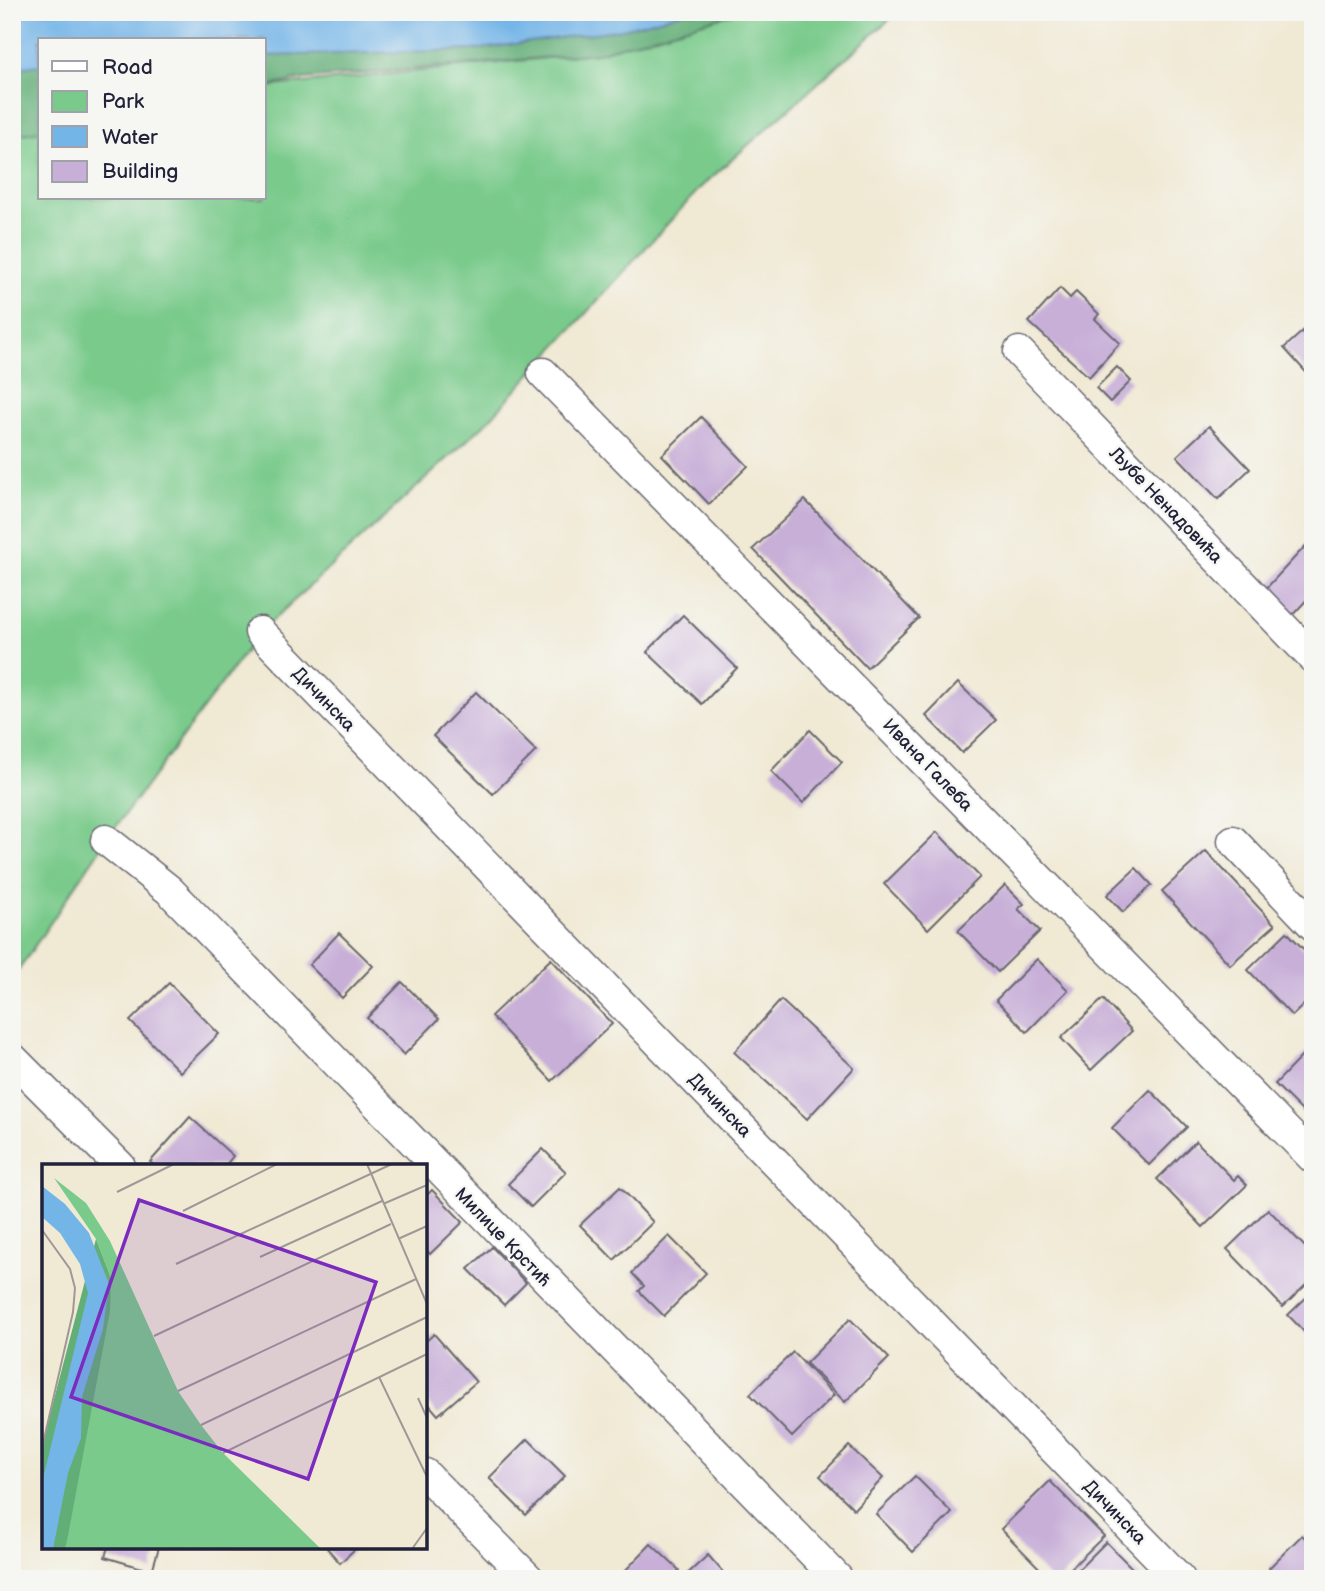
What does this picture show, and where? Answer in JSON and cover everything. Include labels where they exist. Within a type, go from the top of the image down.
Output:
[{"type":"street","name":"Љубе Ненадовића","points":[[1018,352],[1313,658]]},
{"type":"street","name":"Ивана Галеба","points":[[543,373],[1313,1158]]},
{"type":"street","name":"Дичинска","points":[[260,632],[1180,1579]]},
{"type":"street","name":"Милице Крстић","points":[[106,840],[169,890],[838,1579]]},
{"type":"street","points":[[1233,841],[1313,925]]},
{"type":"street","points":[[12,1058],[118,1164]]},
{"type":"street","points":[[427,1476],[529,1579]]},
{"type":"green space","points":[[12,12],[738,12],[597,53],[303,79],[266,87],[266,38],[38,38],[38,131],[12,136]]},
{"type":"green space","points":[[738,12],[898,12],[702,186],[487,422],[260,632],[106,840],[12,980],[12,136],[38,131],[38,200],[266,200],[266,87],[597,53]]},
{"type":"water","points":[[12,12],[686,12],[623,29],[473,50],[266,56],[266,38],[38,38],[38,65],[12,69]]},
{"type":"building","points":[[1060,288],[1070,298],[1076,292],[1099,314],[1095,319],[1120,343],[1089,377],[1029,322]]},
{"type":"building","points":[[1313,322],[1313,380],[1284,348]]},
{"type":"building","points":[[1117,367],[1131,381],[1110,402],[1096,388]]},
{"type":"building","points":[[701,417],[748,466],[709,504],[662,455]]},
{"type":"building","points":[[1209,426],[1250,469],[1218,499],[1177,456]]},
{"type":"building","points":[[805,500],[919,618],[867,668],[753,549]]},
{"type":"building","points":[[1311,540],[1313,593],[1287,621],[1260,595]]},
{"type":"building","points":[[683,615],[737,668],[702,704],[647,652]]},
{"type":"building","points":[[958,683],[996,720],[962,753],[926,716]]},
{"type":"building","points":[[476,692],[536,751],[493,794],[433,736]]},
{"type":"building","points":[[810,730],[842,762],[803,803],[771,771]]},
{"type":"building","points":[[937,832],[980,877],[928,929],[884,884]]},
{"type":"building","points":[[1206,851],[1275,925],[1230,965],[1162,891]]},
{"type":"building","points":[[1136,868],[1152,885],[1123,912],[1107,895]]},
{"type":"building","points":[[1005,885],[1024,904],[1018,909],[1040,931],[998,972],[958,931]]},
{"type":"building","points":[[1287,932],[1313,959],[1313,996],[1292,1016],[1248,970]]},
{"type":"building","points":[[339,933],[373,966],[342,998],[309,965]]},
{"type":"building","points":[[551,959],[612,1024],[552,1081],[491,1016]]},
{"type":"building","points":[[1037,959],[1068,990],[1027,1032],[996,1000]]},
{"type":"building","points":[[402,982],[439,1019],[404,1055],[367,1018]]},
{"type":"building","points":[[169,983],[219,1034],[180,1072],[130,1021]]},
{"type":"building","points":[[1103,999],[1132,1031],[1091,1070],[1061,1038]]},
{"type":"building","points":[[781,1000],[854,1068],[807,1119],[734,1052]]},
{"type":"building","points":[[1307,1051],[1313,1057],[1313,1122],[1275,1084]]},
{"type":"building","points":[[1150,1090],[1187,1127],[1149,1165],[1112,1128]]},
{"type":"building","points":[[190,1117],[233,1156],[227,1164],[150,1162]]},
{"type":"building","points":[[1196,1141],[1234,1180],[1238,1176],[1247,1185],[1203,1227],[1157,1179]]},
{"type":"building","points":[[543,1149],[566,1172],[531,1207],[508,1184]]},
{"type":"building","points":[[620,1187],[653,1222],[614,1260],[580,1225]]},
{"type":"building","points":[[432,1190],[463,1222],[430,1254],[427,1251],[427,1195]]},
{"type":"building","points":[[1268,1209],[1313,1255],[1313,1278],[1283,1307],[1227,1249]]},
{"type":"building","points":[[669,1236],[706,1273],[664,1316],[639,1291],[644,1286],[632,1273]]},
{"type":"building","points":[[492,1247],[526,1283],[504,1305],[468,1269]]},
{"type":"building","points":[[1313,1291],[1313,1341],[1288,1315]]},
{"type":"building","points":[[850,1319],[889,1358],[845,1402],[806,1363]]},
{"type":"building","points":[[434,1334],[476,1382],[438,1415],[427,1402],[427,1340]]},
{"type":"building","points":[[793,1352],[834,1395],[792,1437],[750,1394]]},
{"type":"building","points":[[528,1439],[565,1476],[526,1515],[489,1478]]},
{"type":"building","points":[[849,1446],[883,1478],[854,1509],[820,1476]]},
{"type":"building","points":[[915,1476],[952,1513],[913,1552],[876,1514]]},
{"type":"building","points":[[1050,1481],[1104,1536],[1060,1579],[1050,1579],[1001,1529]]},
{"type":"building","points":[[1302,1535],[1313,1546],[1313,1579],[1265,1579],[1272,1572],[1269,1568]]},
{"type":"building","points":[[1106,1542],[1141,1577],[1069,1579]]},
{"type":"building","points":[[651,1544],[679,1570],[671,1579],[617,1579]]},
{"type":"building","points":[[107,1549],[158,1549],[152,1571],[105,1557]]},
{"type":"building","points":[[328,1549],[355,1549],[340,1563]]},
{"type":"building","points":[[708,1555],[729,1579],[682,1579]]}]
